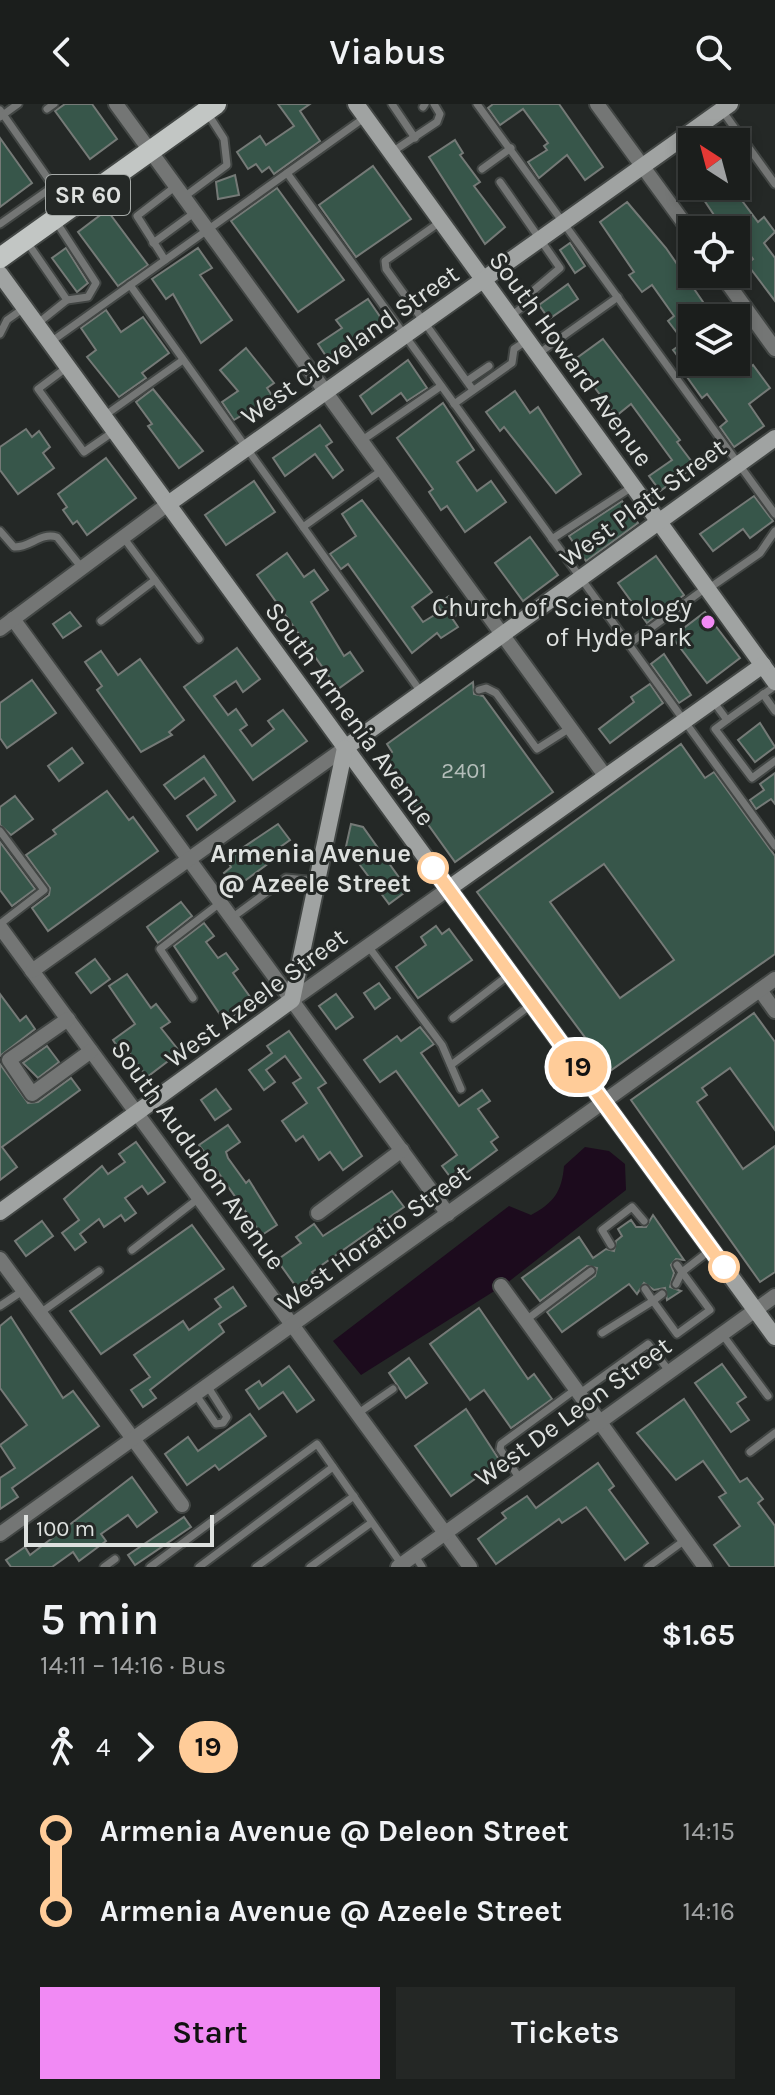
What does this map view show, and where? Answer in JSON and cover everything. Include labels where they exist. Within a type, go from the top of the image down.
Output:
[{"type":"main road","name":"West Cleveland Street","points":[[168,504],[723,106]]},
{"type":"main road","name":"SR 60","points":[[0,258],[211,108]]},
{"type":"main road","name":"South Howard Avenue","points":[[361,110],[511,316],[521,344],[538,354],[707,588],[769,661],[771,687]]},
{"type":"main road","name":"South Armenia Avenue","points":[[0,274],[775,1337]]},
{"type":"main road","name":"West Platt Street","points":[[345,748],[775,438]]},
{"type":"main road","name":"West Azeele Street","points":[[448,889],[769,661]]},
{"type":"main road","points":[[292,1000],[345,748]]},
{"type":"main road","name":"West Azeele Street","points":[[0,1212],[292,1000]]},
{"type":"street","points":[[116,104],[606,777]]},
{"type":"street","points":[[597,104],[679,216]]},
{"type":"street","points":[[731,288],[775,349]]},
{"type":"street","name":"West Cleveland Street","points":[[0,629],[168,504]]},
{"type":"street","points":[[13,619],[448,1214]]},
{"type":"street","name":"West Platt Street","points":[[32,971],[345,748]]},
{"type":"street","name":"West Azeele Street","points":[[292,1000],[448,889]]},
{"type":"street","name":"South Audubon Avenue","points":[[0,926],[470,1567]]},
{"type":"street","name":"West Horatio Street","points":[[0,1534],[775,979]]},
{"type":"street","points":[[760,990],[775,1011]]},
{"type":"street","points":[[68,1019],[9,1060],[32,1094],[91,1051]]},
{"type":"street","points":[[318,1213],[402,1150]]},
{"type":"street","points":[[0,1259],[182,1505]]},
{"type":"street","points":[[501,1286],[705,1567]]},
{"type":"street","name":"West De Leon Street","points":[[400,1566],[418,1561],[445,1534],[775,1296]]},
{"type":"lane","points":[[18,104],[1,114],[54,186],[62,214],[96,283],[88,297],[67,300],[37,324]]},
{"type":"lane","points":[[47,109],[54,104]]},
{"type":"lane","points":[[392,152],[437,122],[440,114],[434,104]]},
{"type":"lane","points":[[477,104],[775,514]]},
{"type":"lane","points":[[393,105],[415,138]]},
{"type":"lane","points":[[723,106],[775,184]]},
{"type":"lane","points":[[401,117],[408,107]]},
{"type":"lane","points":[[165,260],[138,221],[138,213],[227,165],[224,139],[211,108]]},
{"type":"lane","points":[[50,342],[287,173],[361,110]]},
{"type":"lane","points":[[409,129],[416,118]]},
{"type":"lane","points":[[482,169],[511,148]]},
{"type":"lane","points":[[287,173],[775,846]]},
{"type":"lane","points":[[500,182],[559,272],[533,291],[533,299],[511,316]]},
{"type":"lane","points":[[0,224],[54,186]]},
{"type":"lane","points":[[153,243],[194,213]]},
{"type":"lane","points":[[442,221],[385,261],[386,269],[473,390]]},
{"type":"lane","points":[[26,239],[67,300]]},
{"type":"lane","points":[[130,285],[421,692]]},
{"type":"lane","points":[[538,354],[618,297]]},
{"type":"lane","points":[[0,334],[4,319],[24,308]]},
{"type":"lane","points":[[505,355],[521,344]]},
{"type":"lane","points":[[454,404],[512,363],[521,344]]},
{"type":"lane","points":[[104,416],[183,360]]},
{"type":"lane","points":[[467,381],[489,366]]},
{"type":"lane","points":[[68,367],[38,389],[84,452],[115,431]]},
{"type":"lane","points":[[361,441],[441,386]]},
{"type":"lane","points":[[303,527],[382,470]]},
{"type":"lane","points":[[552,539],[633,485]]},
{"type":"lane","points":[[0,531],[14,547],[44,536],[57,537],[82,568]]},
{"type":"lane","points":[[629,644],[760,553],[775,531]]},
{"type":"lane","points":[[123,537],[199,639]]},
{"type":"lane","points":[[101,621],[155,580]]},
{"type":"lane","points":[[775,711],[771,687],[715,729],[752,778],[775,761]]},
{"type":"lane","points":[[479,690],[486,688],[496,693],[537,749],[570,728]]},
{"type":"lane","points":[[713,701],[727,720]]},
{"type":"lane","points":[[0,831],[44,890],[0,926]]},
{"type":"lane","points":[[233,917],[286,878],[318,881]]},
{"type":"lane","points":[[193,998],[160,949],[222,902]]},
{"type":"lane","points":[[368,946],[442,1045],[461,1089]]},
{"type":"lane","points":[[453,1018],[510,974]]},
{"type":"lane","points":[[451,1065],[532,1004]]},
{"type":"lane","points":[[132,1250],[199,1198]]},
{"type":"lane","points":[[611,1245],[602,1230],[632,1207],[644,1221]]},
{"type":"lane","points":[[676,1284],[680,1269],[711,1249]]},
{"type":"lane","points":[[645,1289],[677,1334],[710,1310],[680,1269]]},
{"type":"lane","points":[[40,1313],[99,1271]]},
{"type":"lane","points":[[526,1320],[591,1271]]},
{"type":"lane","points":[[0,1306],[24,1290]]},
{"type":"lane","points":[[602,1333],[662,1294]]},
{"type":"lane","points":[[722,1334],[768,1396]]},
{"type":"lane","points":[[520,1480],[500,1449],[501,1444],[648,1344],[670,1372]]},
{"type":"lane","points":[[357,1414],[393,1389]]},
{"type":"lane","points":[[750,1452],[775,1433]]},
{"type":"lane","points":[[149,1566],[317,1444],[400,1566]]},
{"type":"lane","points":[[199,1567],[333,1467]]},
{"type":"lane","points":[[256,1567],[354,1496]]},
{"type":"lane","points":[[310,1567],[371,1523]]},
{"type":"lane","points":[[648,1567],[685,1540]]},
{"type":"lane","points":[[104,1567],[115,1559]]},
{"type":"shaded area","points":[[585,1147],[609,1151],[625,1164],[626,1190],[507,1283],[502,1277],[492,1284],[496,1290],[361,1375],[333,1341],[509,1206],[531,1215],[546,1206],[559,1189],[564,1166]]},
{"type":"building","points":[[65,104],[92,104],[117,139],[90,159],[55,111]]},
{"type":"building","points":[[278,104],[310,104],[300,111],[320,141],[274,174],[269,167],[262,172],[256,164],[248,169],[237,152],[260,136],[266,145],[294,126]]},
{"type":"building","points":[[493,104],[559,104],[603,167],[585,180],[567,155],[539,178],[528,162],[547,150],[544,146],[548,143],[523,109],[500,125],[488,108]]},
{"type":"building","points":[[0,138],[32,183],[0,207]]},
{"type":"building","points":[[455,140],[463,153],[460,155],[480,182],[474,186],[505,227],[485,244],[429,157]]},
{"type":"building","points":[[373,166],[411,219],[356,257],[319,205]]},
{"type":"building","points":[[235,175],[239,195],[218,199],[216,182]]},
{"type":"building","points":[[277,188],[344,280],[298,312],[231,221]]},
{"type":"building","points":[[704,200],[742,200],[758,222],[764,217],[775,232],[764,243],[775,258],[775,301],[750,268],[753,259],[750,255],[750,216],[715,216]]},
{"type":"building","points":[[627,202],[666,248],[678,266],[678,288],[693,288],[704,304],[678,304],[678,334],[668,321],[674,316],[652,285],[642,292],[629,275],[634,272],[600,222]]},
{"type":"building","points":[[107,210],[148,265],[118,286],[78,232]]},
{"type":"building","points":[[570,243],[585,266],[575,273],[560,250]]},
{"type":"building","points":[[66,248],[88,283],[77,292],[52,258]]},
{"type":"building","points":[[198,248],[212,268],[200,275],[232,320],[201,343],[173,294],[166,299],[152,279]]},
{"type":"building","points":[[568,284],[578,299],[549,319],[539,305]]},
{"type":"building","points":[[368,299],[383,321],[328,359],[318,344],[342,328],[336,320]]},
{"type":"building","points":[[106,310],[121,332],[143,317],[169,353],[142,373],[146,378],[119,397],[87,357],[96,350],[81,328]]},
{"type":"building","points":[[603,339],[680,440],[677,442],[695,466],[660,491],[649,476],[672,460],[631,404],[616,416],[574,360]]},
{"type":"building","points":[[246,348],[274,383],[267,388],[273,397],[234,420],[222,402],[238,391],[220,370]]},
{"type":"building","points":[[408,360],[427,388],[407,401],[401,393],[372,414],[360,396]]},
{"type":"building","points":[[753,365],[770,388],[749,404],[764,426],[734,447],[720,427],[727,421],[707,394],[702,398],[687,377],[750,376]]},
{"type":"building","points":[[153,389],[203,451],[179,468],[148,426],[152,424],[136,402]]},
{"type":"building","points":[[515,391],[530,413],[538,407],[581,474],[556,493],[504,427],[500,431],[486,412]]},
{"type":"building","points":[[443,403],[474,450],[457,462],[477,491],[491,481],[506,502],[465,532],[447,506],[441,510],[429,492],[433,489],[397,438]]},
{"type":"building","points":[[320,425],[332,442],[326,446],[343,470],[333,478],[315,454],[285,476],[273,458]]},
{"type":"building","points":[[26,429],[32,437],[39,431],[50,447],[43,453],[54,468],[18,494],[0,470],[0,447]]},
{"type":"building","points":[[106,458],[136,498],[87,535],[77,521],[73,524],[63,510],[67,507],[58,494]]},
{"type":"building","points":[[254,481],[275,512],[226,545],[205,515]]},
{"type":"building","points":[[754,496],[773,521],[750,538],[743,529],[713,551],[700,534]]},
{"type":"building","points":[[362,500],[432,592],[412,607],[423,622],[441,611],[437,604],[449,596],[461,613],[452,618],[458,627],[441,638],[437,633],[412,653],[348,564],[341,569],[330,554],[356,536],[342,514]]},
{"type":"building","points":[[622,501],[638,523],[586,561],[569,536]]},
{"type":"building","points":[[530,537],[558,575],[523,601],[495,563]]},
{"type":"building","points":[[287,553],[304,577],[314,570],[328,590],[311,602],[344,656],[350,652],[363,671],[338,689],[257,575]]},
{"type":"building","points":[[656,556],[684,595],[647,623],[618,583]]},
{"type":"building","points":[[70,612],[81,626],[63,638],[53,624]]},
{"type":"building","points":[[705,612],[740,658],[707,683],[672,637]]},
{"type":"building","points":[[237,648],[260,679],[243,692],[236,681],[214,696],[228,715],[236,709],[247,725],[240,730],[252,746],[274,729],[268,721],[283,710],[307,741],[253,780],[184,687]]},
{"type":"building","points":[[101,651],[118,675],[140,659],[184,720],[169,732],[172,735],[141,752],[97,690],[102,686],[85,662]]},
{"type":"building","points":[[664,654],[691,695],[679,703],[651,664]]},
{"type":"building","points":[[32,680],[56,713],[7,748],[0,738],[0,703]]},
{"type":"building","points":[[473,682],[474,694],[483,696],[553,792],[455,862],[381,759],[392,752],[387,744]]},
{"type":"building","points":[[650,684],[663,703],[610,743],[599,729],[634,702],[631,697]]},
{"type":"building","points":[[760,723],[775,747],[755,762],[738,740]]},
{"type":"building","points":[[681,744],[705,778],[714,772],[775,856],[775,954],[610,1071],[477,892]],"holes":[[[604,864],[674,960],[620,998],[550,902]]]},
{"type":"building","points":[[72,748],[83,763],[59,781],[48,766]]},
{"type":"building","points":[[204,756],[235,801],[197,830],[187,816],[216,795],[204,778],[175,799],[164,785]]},
{"type":"building","points":[[775,773],[775,804],[771,799],[756,809],[750,800],[764,790],[760,784]]},
{"type":"building","points":[[107,791],[129,820],[133,817],[158,851],[48,931],[32,908],[49,895],[50,888],[26,855],[56,834],[53,830]]},
{"type":"building","points":[[15,796],[33,819],[11,835],[0,825],[0,807]]},
{"type":"building","points":[[278,824],[290,840],[269,855],[273,860],[235,888],[224,873],[231,867],[226,859]]},
{"type":"building","points":[[351,824],[363,827],[408,890],[389,904],[351,853],[345,851]]},
{"type":"building","points":[[0,842],[35,889],[12,906],[0,890]]},
{"type":"building","points":[[181,902],[192,916],[158,943],[147,927]]},
{"type":"building","points":[[204,923],[214,936],[206,942],[218,958],[226,953],[238,969],[233,973],[253,1001],[225,1022],[174,946]]},
{"type":"building","points":[[436,926],[442,934],[449,929],[472,960],[418,998],[396,967],[426,945],[421,937]]},
{"type":"building","points":[[95,959],[110,979],[91,993],[76,973]]},
{"type":"building","points":[[127,974],[151,1008],[156,1004],[170,1022],[161,1028],[180,1052],[147,1077],[128,1051],[123,1055],[113,1040],[135,1024],[109,986]]},
{"type":"building","points":[[379,983],[390,998],[375,1009],[364,993]]},
{"type":"building","points":[[0,994],[20,1021],[26,1016],[35,1029],[0,1056]]},
{"type":"building","points":[[336,994],[353,1017],[336,1029],[319,1006]]},
{"type":"building","points":[[754,1013],[775,1042],[775,1130],[730,1068],[702,1088],[707,1095],[697,1102],[743,1169],[775,1146],[775,1272],[760,1282],[631,1100]]},
{"type":"building","points":[[420,1027],[434,1044],[421,1053],[459,1106],[482,1090],[490,1101],[478,1109],[498,1137],[491,1142],[497,1150],[454,1182],[442,1166],[457,1155],[396,1071],[380,1082],[364,1060],[397,1036],[401,1041]]},
{"type":"building","points":[[289,1031],[326,1083],[318,1088],[362,1156],[343,1170],[330,1152],[319,1160],[303,1136],[296,1141],[282,1121],[307,1103],[293,1083],[301,1078],[285,1056],[266,1070],[275,1082],[264,1090],[249,1070],[272,1053],[267,1046]]},
{"type":"building","points":[[47,1046],[59,1062],[38,1078],[23,1063]]},
{"type":"building","points":[[0,1064],[28,1103],[38,1102],[71,1078],[80,1090],[2,1147],[17,1167],[0,1180]]},
{"type":"building","points":[[216,1089],[231,1109],[215,1120],[201,1100]]},
{"type":"building","points":[[228,1125],[240,1142],[226,1152],[228,1158],[246,1183],[249,1180],[277,1225],[262,1235],[215,1168],[209,1173],[198,1158],[205,1153],[199,1145]]},
{"type":"building","points":[[136,1142],[165,1182],[148,1194],[142,1186],[125,1198],[136,1213],[125,1221],[121,1215],[104,1227],[99,1219],[80,1234],[86,1242],[75,1250],[62,1233],[79,1220],[64,1199],[102,1166],[108,1174],[125,1162],[119,1154]]},
{"type":"building","points":[[392,1191],[404,1207],[312,1272],[314,1275],[297,1288],[277,1260],[301,1243],[296,1237],[314,1224],[323,1236]]},
{"type":"building","points":[[653,1215],[684,1260],[676,1259],[671,1265],[674,1273],[670,1287],[681,1291],[667,1300],[665,1288],[654,1290],[644,1283],[637,1294],[629,1284],[562,1332],[547,1312],[595,1276],[597,1268],[587,1266],[540,1301],[522,1278],[579,1237],[593,1258],[606,1249],[614,1251],[616,1241],[622,1236],[618,1229],[631,1220],[636,1227],[646,1227]]},
{"type":"building","points":[[42,1221],[53,1236],[26,1256],[15,1241]]},
{"type":"building","points":[[192,1225],[224,1269],[101,1354],[70,1311]]},
{"type":"building","points":[[233,1287],[246,1306],[219,1324],[224,1332],[150,1390],[156,1398],[143,1407],[131,1390],[150,1377],[134,1355],[183,1321],[189,1330],[221,1307],[215,1299]]},
{"type":"building","points":[[479,1308],[528,1379],[534,1374],[552,1399],[511,1428],[484,1390],[470,1400],[430,1344]]},
{"type":"building","points":[[11,1317],[63,1398],[73,1391],[99,1426],[12,1488],[18,1497],[0,1509],[0,1478],[15,1468],[0,1445],[27,1425],[0,1388],[0,1326]]},
{"type":"building","points":[[409,1358],[427,1383],[406,1398],[389,1373]]},
{"type":"building","points":[[722,1364],[746,1397],[737,1403],[749,1420],[731,1432],[695,1383]]},
{"type":"building","points":[[289,1366],[314,1400],[297,1412],[283,1392],[259,1409],[246,1390],[259,1381],[262,1386]]},
{"type":"building","points":[[684,1399],[740,1482],[747,1478],[763,1499],[758,1503],[775,1526],[775,1567],[730,1567],[714,1545],[740,1526],[719,1497],[726,1493],[703,1461],[676,1480],[637,1433]]},
{"type":"building","points":[[466,1409],[500,1461],[451,1496],[415,1446]]},
{"type":"building","points":[[250,1414],[266,1436],[219,1470],[215,1465],[187,1485],[165,1454],[188,1437],[198,1451]]},
{"type":"building","points":[[598,1463],[614,1486],[609,1490],[648,1543],[625,1560],[586,1507],[562,1523],[559,1519],[496,1564],[478,1539],[506,1518],[502,1513],[527,1496],[536,1508]]},
{"type":"building","points":[[132,1477],[157,1512],[137,1527],[128,1515],[101,1534],[106,1541],[79,1561],[73,1552],[52,1567],[11,1567],[6,1560],[25,1547],[30,1555]]},
{"type":"building","points":[[184,1517],[191,1527],[135,1565],[128,1555]]},
{"type":"bus line","name":"19","points":[[433,868],[724,1267]]},
{"type":"place","name":"Church of Scientology of Hyde Park","points":[[708,622]]},
{"type":"place","name":"Armenia Avenue @ Azeele Street","points":[[433,868]]}]
